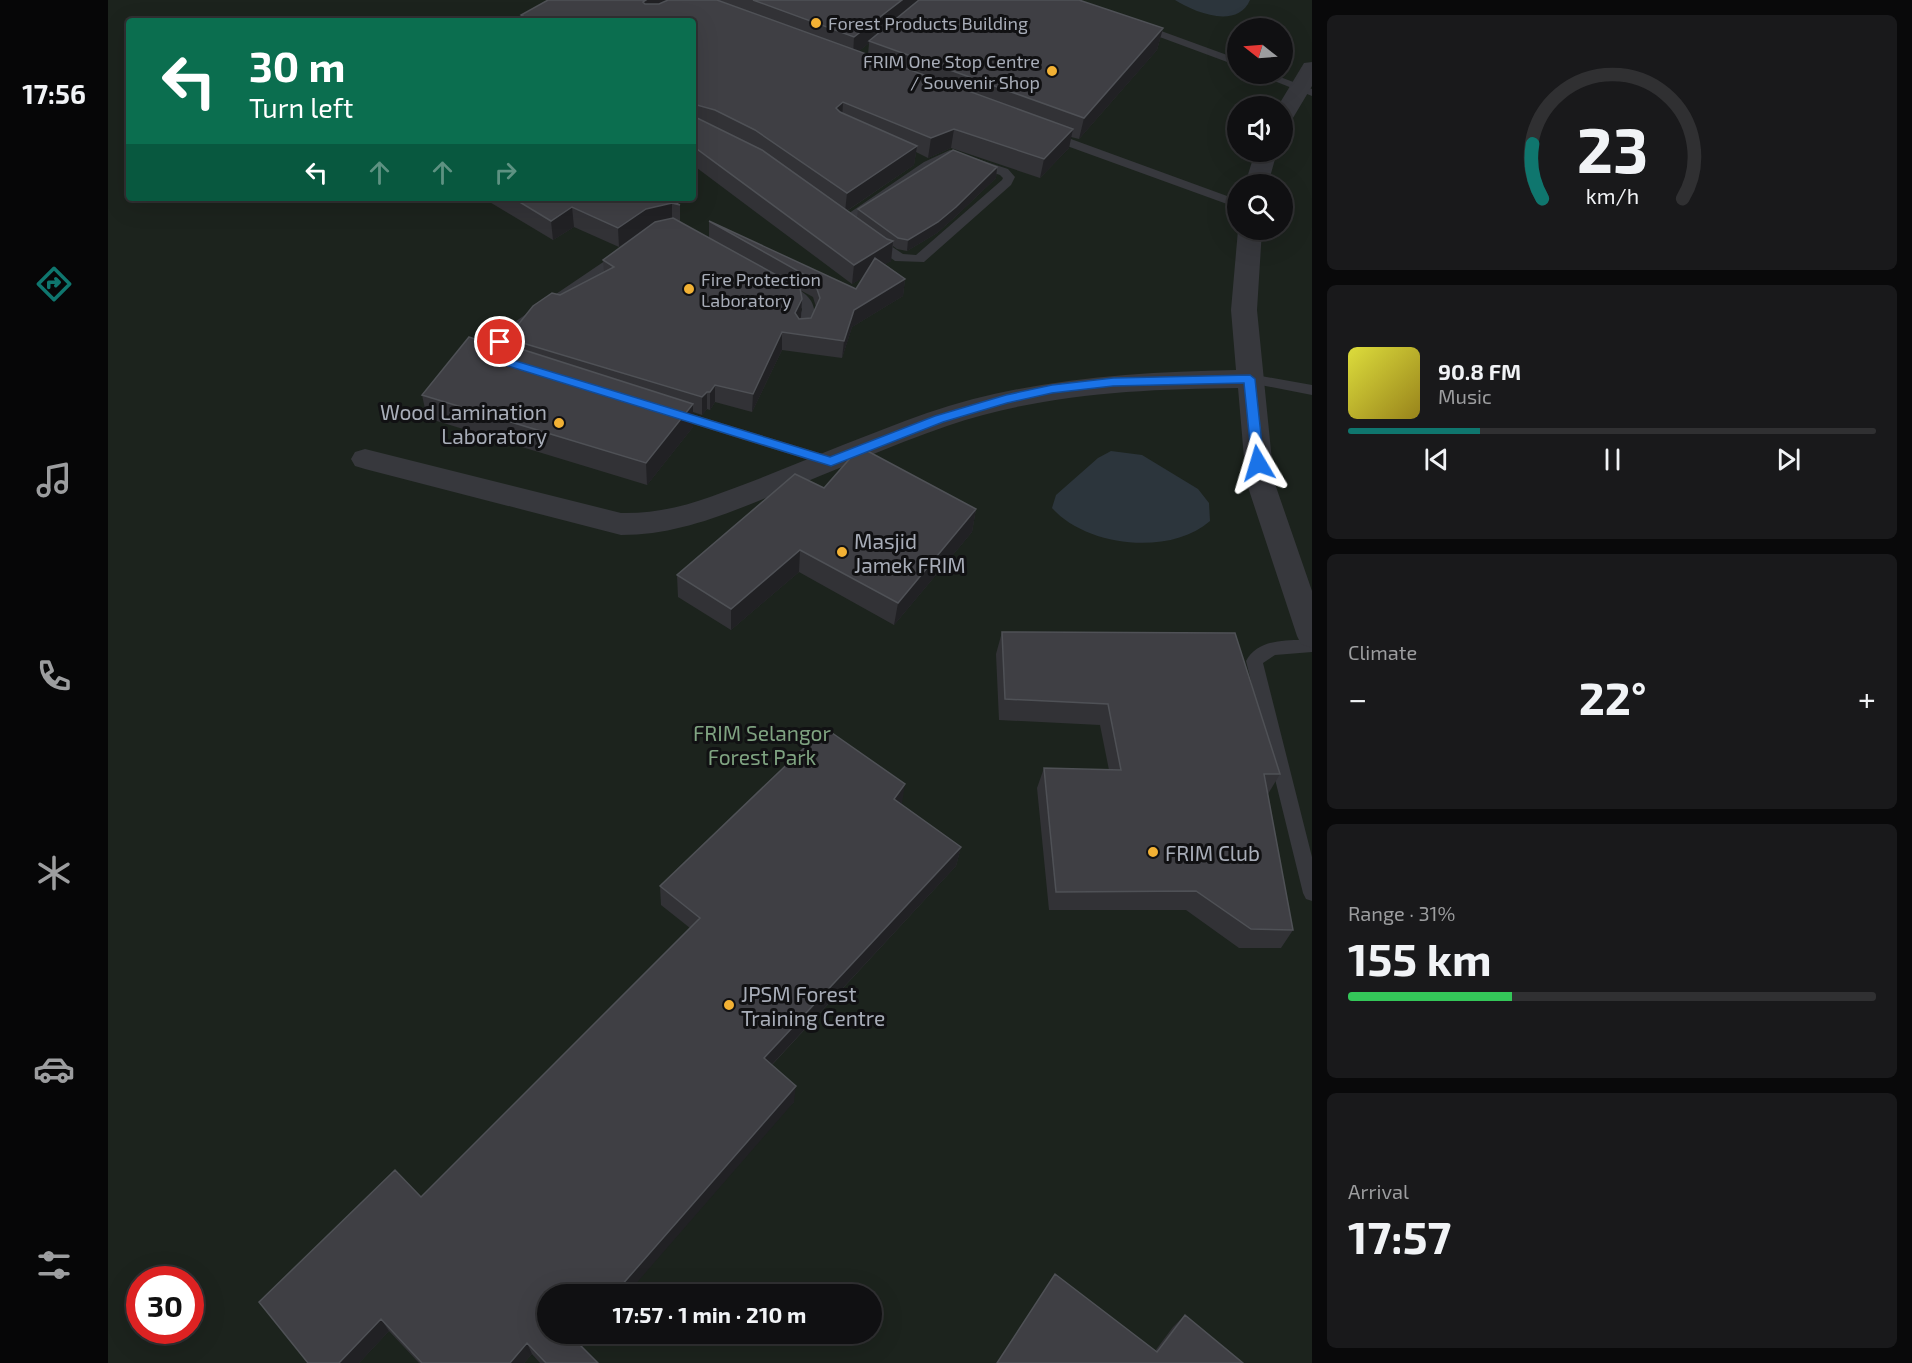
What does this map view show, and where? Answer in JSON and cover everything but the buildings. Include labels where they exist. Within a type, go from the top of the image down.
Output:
[{"type":"street","points":[[1293,105],[1306,91],[1312,68]]},
{"type":"street","points":[[1249,240],[1244,310],[1260,481],[1312,636]]},
{"type":"street","points":[[365,459],[621,524],[647,525],[698,514],[939,419],[1006,399],[1052,389],[1113,382],[1250,379]]},
{"type":"lane","points":[[1136,25],[1227,59]]},
{"type":"lane","points":[[1288,84],[1306,91]]},
{"type":"lane","points":[[1040,132],[1227,200]]},
{"type":"lane","points":[[950,154],[1004,172],[1009,177],[1007,182],[983,206],[919,259],[900,258],[849,223],[922,162],[950,154]]},
{"type":"lane","points":[[523,367],[502,357],[499,351],[500,342],[505,335],[631,247]]},
{"type":"lane","points":[[766,278],[807,302],[810,318],[803,331]]},
{"type":"lane","points":[[1250,379],[1312,390]]},
{"type":"lane","points":[[660,409],[831,462]]},
{"type":"lane","points":[[1312,646],[1273,647],[1261,653],[1254,661],[1305,835],[1312,893]]},
{"type":"green space","name":"FRIM Selangor Forest Park","points":[[108,0],[1312,0],[1312,1363],[108,1363]]},
{"type":"shaded area","points":[[1175,0],[1250,0],[1244,9],[1235,14],[1215,16]]},
{"type":"shaded area","points":[[1111,451],[1142,455],[1198,489],[1209,503],[1210,521],[1193,532],[1152,543],[1107,538],[1067,521],[1052,508],[1056,495],[1098,458]]},
{"type":"place","name":"Forest Products Building","points":[[816,23]]},
{"type":"place","name":"FRIM One Stop Centre / Souvenir Shop","points":[[1052,71]]},
{"type":"place","name":"Fire Protection Laboratory","points":[[689,289]]},
{"type":"place","name":"Wood Lamination Laboratory","points":[[559,423]]},
{"type":"place","name":"Masjid Jamek FRIM","points":[[842,552]]},
{"type":"place","name":"FRIM Club","points":[[1153,852]]},
{"type":"place","name":"JPSM Forest Training Centre","points":[[729,1005]]},
{"type":"route","points":[[500,342],[499,351],[502,357],[512,363],[831,462],[939,419],[1006,399],[1052,389],[1113,382],[1250,379],[1258,463]]}]
